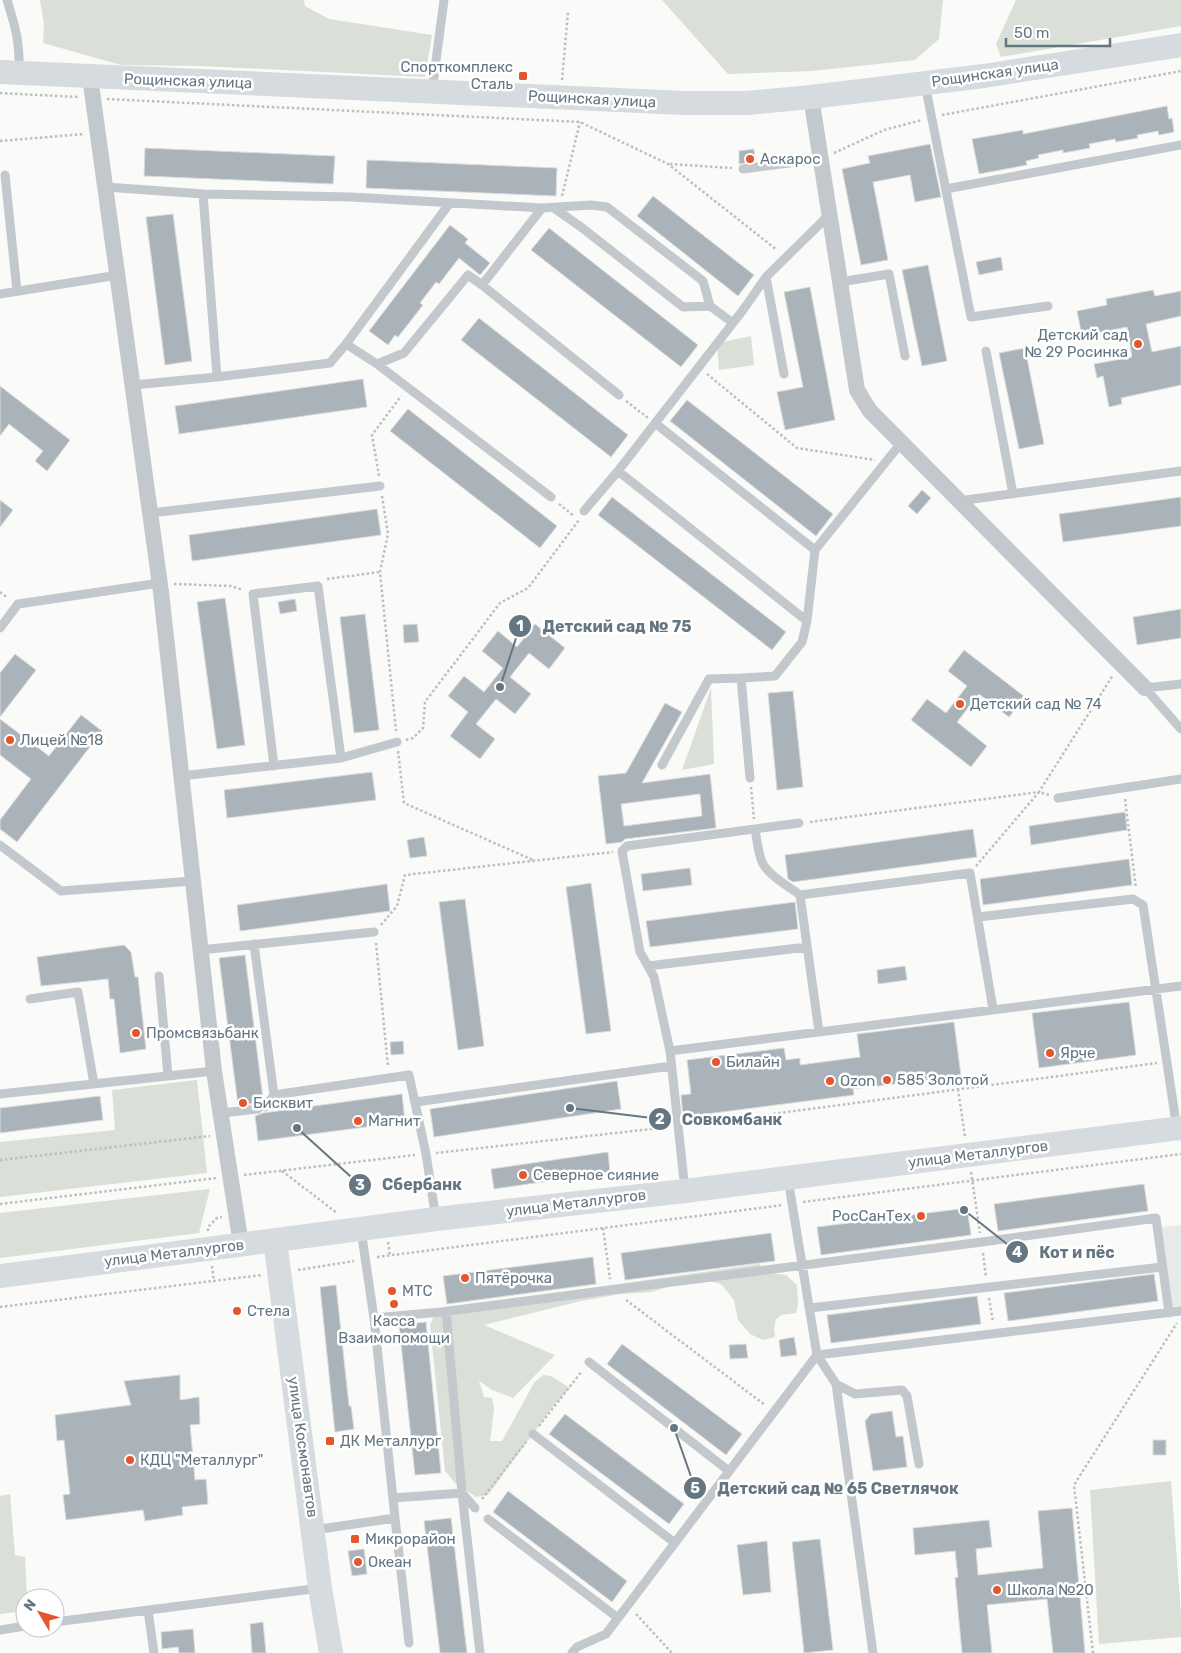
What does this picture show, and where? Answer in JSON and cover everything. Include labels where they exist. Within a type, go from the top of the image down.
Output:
[{"type":"main road","name":"Рощинская улица","points":[[10,73],[92,88],[432,91],[684,103],[747,103],[984,76],[1181,45]]},
{"type":"main road","name":"улица Металлургов","points":[[0,1276],[436,1219],[685,1191],[1179,1129]]},
{"type":"main road","name":"улица Космонавтов","points":[[275,1240],[320,1588],[331,1653]]},
{"type":"street","points":[[92,88],[160,583],[214,1070],[241,1245]]},
{"type":"street","points":[[811,97],[857,390],[870,411],[957,501],[1145,688]]},
{"type":"lane","points":[[7,0],[18,34],[20,50],[10,73]]},
{"type":"lane","points":[[432,91],[444,0]]},
{"type":"lane","points":[[925,83],[971,317],[1048,306]]},
{"type":"lane","points":[[946,189],[1181,145]]},
{"type":"lane","points":[[743,168],[821,158]]},
{"type":"lane","points":[[5,175],[17,291]]},
{"type":"lane","points":[[106,187],[203,194],[351,197],[542,208],[591,205],[607,207],[703,281],[710,306],[733,323]]},
{"type":"lane","points":[[203,194],[218,377]]},
{"type":"lane","points":[[133,385],[330,363],[346,344],[448,204]]},
{"type":"lane","points":[[556,207],[683,307],[710,306]]},
{"type":"lane","points":[[482,285],[542,208]]},
{"type":"lane","points":[[584,511],[618,471],[733,323],[766,277],[830,213]]},
{"type":"lane","points":[[840,282],[889,274],[905,356]]},
{"type":"lane","points":[[0,294],[118,275]]},
{"type":"lane","points":[[377,364],[404,353],[468,275],[619,395]]},
{"type":"lane","points":[[766,277],[784,374]]},
{"type":"lane","points":[[346,344],[377,364],[551,498]]},
{"type":"lane","points":[[986,351],[1013,494]]},
{"type":"lane","points":[[654,423],[815,550]]},
{"type":"lane","points":[[662,765],[709,680],[775,676],[802,642],[807,621],[815,550],[901,443]]},
{"type":"lane","points":[[618,471],[807,621]]},
{"type":"lane","points":[[957,501],[1181,471]]},
{"type":"lane","points":[[151,513],[380,486]]},
{"type":"lane","points":[[0,628],[18,604],[160,583]]},
{"type":"lane","points":[[274,766],[253,594],[318,586],[341,758]]},
{"type":"lane","points":[[741,678],[750,778]]},
{"type":"lane","points":[[1145,688],[1181,684]]},
{"type":"lane","points":[[1145,688],[1181,729]]},
{"type":"lane","points":[[182,776],[341,758],[397,742]]},
{"type":"lane","points":[[1058,798],[1181,779]]},
{"type":"lane","points":[[685,1191],[670,1051],[654,977],[640,952],[622,851],[627,846],[799,824]]},
{"type":"lane","points":[[755,829],[758,849],[763,864],[774,875],[800,894],[970,873],[993,1009]]},
{"type":"lane","points":[[0,845],[61,891],[193,881]]},
{"type":"lane","points":[[800,894],[819,1032]]},
{"type":"lane","points":[[978,917],[1133,899],[1143,905],[1179,1129]]},
{"type":"lane","points":[[200,950],[374,932]]},
{"type":"lane","points":[[254,944],[274,1095]]},
{"type":"lane","points":[[648,966],[807,946]]},
{"type":"lane","points":[[159,976],[168,1076]]},
{"type":"lane","points":[[670,1051],[1181,986]]},
{"type":"lane","points":[[30,998],[78,992],[94,1084]]},
{"type":"lane","points":[[416,1102],[672,1066]]},
{"type":"lane","points":[[0,1094],[214,1070]]},
{"type":"lane","points":[[221,1113],[261,1108],[274,1095],[408,1075],[416,1102],[436,1219]]},
{"type":"lane","points":[[788,1178],[817,1355],[836,1384],[873,1653]]},
{"type":"lane","points":[[374,1318],[612,1290],[1156,1218],[1169,1313]]},
{"type":"lane","points":[[361,1230],[374,1318],[409,1643]]},
{"type":"lane","points":[[810,1308],[1162,1267]]},
{"type":"lane","points":[[446,1311],[462,1493],[480,1653]]},
{"type":"lane","points":[[572,1653],[577,1647],[606,1634],[817,1355],[1181,1311]]},
{"type":"lane","points":[[589,1362],[729,1471]]},
{"type":"lane","points":[[836,1384],[855,1394],[902,1390],[907,1396],[919,1464]]},
{"type":"lane","points":[[533,1434],[675,1543]]},
{"type":"lane","points":[[393,1498],[462,1493]]},
{"type":"lane","points":[[462,1493],[475,1508]]},
{"type":"lane","points":[[314,1530],[395,1518]]},
{"type":"lane","points":[[488,1519],[618,1618]]},
{"type":"lane","points":[[65,1621],[320,1588]]},
{"type":"lane","points":[[148,1610],[154,1653]]},
{"type":"lane","points":[[0,1630],[15,1628]]},
{"type":"path","points":[[558,121],[568,12]]},
{"type":"path","points":[[821,158],[884,130],[931,117],[1181,71]]},
{"type":"path","points":[[0,92],[92,88],[580,122],[668,164],[786,257]]},
{"type":"path","points":[[556,207],[580,122]]},
{"type":"path","points":[[0,140],[98,132]]},
{"type":"path","points":[[668,164],[743,168]]},
{"type":"path","points":[[698,367],[798,448],[886,462]]},
{"type":"path","points":[[407,388],[372,435],[388,534],[380,572],[404,803],[536,861]]},
{"type":"path","points":[[619,395],[654,423]]},
{"type":"path","points":[[551,498],[579,520]]},
{"type":"path","points":[[397,742],[414,738],[423,728],[425,702],[500,603],[528,588],[584,511]]},
{"type":"path","points":[[318,586],[326,579],[380,572]]},
{"type":"path","points":[[160,583],[231,586],[253,594]]},
{"type":"path","points":[[970,873],[1039,792],[1120,664]]},
{"type":"path","points":[[750,778],[755,829]]},
{"type":"path","points":[[1124,788],[1138,902]]},
{"type":"path","points":[[799,824],[1039,792]]},
{"type":"path","points":[[389,1078],[374,932],[398,906],[405,875],[622,851]]},
{"type":"path","points":[[0,1204],[230,1176],[678,1126],[1168,1062]]},
{"type":"path","points":[[958,1089],[982,1242],[994,1334]]},
{"type":"path","points":[[0,1160],[224,1134]]},
{"type":"path","points":[[0,1307],[214,1282],[366,1259],[1181,1154]]},
{"type":"path","points":[[281,1171],[341,1216]]},
{"type":"path","points":[[386,1226],[390,1256]]},
{"type":"path","points":[[603,1228],[612,1290],[774,1412]]},
{"type":"path","points":[[1093,1653],[1074,1484],[1181,1317]]},
{"type":"path","points":[[628,1606],[672,1653]]},
{"type":"shaded area","points":[[40,0],[304,0],[305,6],[329,19],[432,35],[425,77],[202,66],[121,65],[43,43],[44,24]]},
{"type":"shaded area","points":[[662,0],[943,0],[939,39],[915,60],[812,71],[728,74]]},
{"type":"shaded area","points":[[1016,0],[1181,0],[1181,26],[1001,57],[996,44]]},
{"type":"shaded area","points":[[751,336],[754,365],[719,370],[717,343]]},
{"type":"shaded area","points":[[711,688],[714,764],[682,770]]},
{"type":"shaded area","points":[[197,1080],[207,1173],[0,1197],[0,1142],[115,1130],[112,1090]]},
{"type":"shaded area","points":[[210,1189],[199,1233],[0,1258],[0,1213]]},
{"type":"shaded area","points":[[1181,1225],[1181,1309],[1173,1310],[1162,1227]]},
{"type":"shaded area","points":[[760,1264],[763,1272],[786,1275],[797,1285],[798,1304],[796,1313],[781,1315],[776,1319],[775,1337],[763,1340],[750,1334],[738,1320],[734,1300],[723,1286],[718,1283],[701,1280],[682,1282],[652,1292],[621,1294],[581,1301],[484,1325],[555,1355],[513,1398],[492,1390],[479,1381],[484,1397],[492,1398],[494,1409],[490,1441],[502,1441],[534,1383],[543,1375],[551,1376],[570,1388],[555,1404],[488,1495],[476,1497],[456,1484],[445,1471],[430,1325],[436,1311]]},
{"type":"shaded area","points":[[1171,1481],[1181,1637],[1099,1644],[1090,1490]]},
{"type":"shaded area","points":[[10,1494],[15,1555],[25,1557],[27,1588],[15,1588],[15,1612],[0,1614],[0,1496]]},
{"type":"building","points":[[1167,106],[1169,119],[1172,118],[1174,132],[1159,135],[1158,131],[1137,135],[1138,138],[1116,142],[1115,139],[1089,144],[1090,148],[1063,153],[1063,150],[1038,155],[1039,158],[1026,161],[1027,165],[979,174],[972,139],[1023,130],[1023,134]]},
{"type":"building","points":[[930,144],[941,197],[915,202],[910,175],[873,182],[888,260],[861,265],[842,169],[870,163],[868,156]]},
{"type":"building","points":[[145,148],[335,156],[333,184],[144,176]]},
{"type":"building","points":[[754,149],[755,161],[739,164],[739,151]]},
{"type":"building","points":[[367,160],[557,168],[556,196],[366,188]]},
{"type":"building","points":[[653,196],[754,275],[738,296],[637,216]]},
{"type":"building","points":[[173,214],[192,361],[165,365],[146,217]]},
{"type":"building","points":[[450,225],[468,239],[465,243],[490,263],[480,275],[459,258],[439,284],[436,282],[420,303],[423,305],[398,337],[395,335],[388,345],[369,331]]},
{"type":"building","points":[[549,228],[698,345],[681,367],[531,250]]},
{"type":"building","points":[[1001,257],[1003,270],[979,275],[976,262]]},
{"type":"building","points":[[928,265],[947,361],[922,366],[902,270]]},
{"type":"building","points":[[810,287],[835,420],[785,430],[777,392],[803,387],[784,292]]},
{"type":"building","points":[[1153,290],[1155,296],[1181,291],[1181,316],[1146,324],[1152,352],[1181,346],[1181,385],[1121,398],[1122,404],[1109,407],[1103,376],[1097,378],[1094,364],[1132,357],[1127,327],[1082,336],[1077,311],[1107,305],[1106,299]]},
{"type":"building","points":[[479,318],[628,435],[611,457],[461,340]]},
{"type":"building","points":[[1025,348],[1044,444],[1019,449],[999,353]]},
{"type":"building","points":[[363,379],[367,407],[179,434],[175,406]]},
{"type":"building","points":[[0,386],[70,440],[47,471],[35,461],[43,451],[9,424],[0,436]]},
{"type":"building","points":[[687,400],[833,514],[816,536],[670,421]]},
{"type":"building","points":[[408,409],[557,526],[540,548],[390,431]]},
{"type":"building","points":[[922,490],[931,498],[917,514],[908,506]]},
{"type":"building","points":[[612,497],[786,632],[772,650],[598,515]]},
{"type":"building","points":[[1181,497],[1181,526],[1063,542],[1059,514]]},
{"type":"building","points":[[0,500],[13,510],[0,527]]},
{"type":"building","points":[[377,509],[381,535],[192,561],[189,535]]},
{"type":"building","points":[[225,598],[245,745],[217,749],[197,602]]},
{"type":"building","points":[[295,599],[297,611],[280,614],[278,602]]},
{"type":"building","points":[[1181,609],[1181,638],[1137,645],[1133,617]]},
{"type":"building","points":[[365,614],[379,730],[354,733],[340,617]]},
{"type":"building","points":[[417,624],[419,642],[404,643],[403,625]]},
{"type":"building","points":[[535,624],[565,648],[549,669],[529,653],[510,677],[531,694],[515,714],[496,699],[476,724],[495,739],[480,759],[450,736],[468,712],[448,696],[464,676],[484,692],[503,668],[482,651],[498,631],[517,647]]},
{"type":"building","points":[[964,650],[1025,697],[1009,717],[979,694],[957,722],[987,746],[971,767],[911,720],[927,699],[946,713],[967,686],[948,671]]},
{"type":"building","points":[[15,654],[36,670],[0,717],[0,673]]},
{"type":"building","points":[[793,691],[803,787],[777,790],[768,693]]},
{"type":"building","points":[[665,703],[682,712],[642,783],[710,774],[716,828],[625,839],[622,842],[606,844],[598,776],[626,773]],"holes":[[[700,794],[702,816],[624,826],[621,804]]]},
{"type":"building","points":[[81,715],[102,731],[17,842],[0,829],[0,820],[31,779],[0,755],[0,719],[49,756]]},
{"type":"building","points":[[372,772],[376,800],[227,818],[224,790]]},
{"type":"building","points":[[1125,812],[1127,830],[1031,845],[1029,826]]},
{"type":"building","points":[[973,829],[977,857],[793,882],[788,879],[785,855]]},
{"type":"building","points":[[424,837],[427,856],[410,858],[407,840]]},
{"type":"building","points":[[1129,859],[1132,885],[983,905],[980,879]]},
{"type":"building","points":[[690,868],[692,885],[643,891],[641,874]]},
{"type":"building","points":[[591,883],[611,1031],[586,1034],[566,887]]},
{"type":"building","points":[[387,884],[390,911],[240,931],[237,905]]},
{"type":"building","points":[[465,899],[484,1046],[458,1050],[439,902]]},
{"type":"building","points":[[795,902],[798,929],[650,947],[646,921]]},
{"type":"building","points":[[124,945],[131,952],[135,977],[138,977],[146,1049],[120,1053],[114,999],[110,999],[108,979],[41,986],[37,957]]},
{"type":"building","points":[[245,955],[263,1099],[260,1103],[238,1105],[219,958]]},
{"type":"building","points":[[905,966],[907,980],[878,984],[877,970]]},
{"type":"building","points":[[1129,1002],[1136,1055],[1039,1068],[1032,1013]]},
{"type":"building","points":[[954,1022],[961,1076],[853,1089],[854,1095],[683,1117],[681,1095],[691,1094],[687,1060],[784,1048],[786,1060],[800,1058],[800,1065],[860,1057],[857,1034]]},
{"type":"building","points":[[403,1041],[404,1054],[391,1055],[390,1042]]},
{"type":"building","points":[[617,1081],[621,1109],[434,1137],[430,1109]]},
{"type":"building","points":[[402,1094],[405,1122],[258,1141],[255,1116],[263,1113]]},
{"type":"building","points":[[100,1096],[103,1120],[0,1133],[0,1108]]},
{"type":"building","points":[[608,1152],[610,1172],[494,1189],[491,1169]]},
{"type":"building","points":[[1144,1184],[1148,1211],[998,1231],[994,1204]]},
{"type":"building","points":[[967,1208],[971,1235],[821,1255],[817,1227]]},
{"type":"building","points":[[771,1233],[775,1261],[625,1280],[621,1253]]},
{"type":"building","points":[[593,1257],[596,1284],[447,1304],[443,1276]]},
{"type":"building","points":[[1154,1274],[1158,1301],[1008,1321],[1004,1293]]},
{"type":"building","points":[[336,1285],[349,1406],[351,1406],[354,1429],[335,1432],[320,1287]]},
{"type":"building","points":[[977,1296],[981,1324],[831,1343],[827,1315]]},
{"type":"building","points":[[426,1322],[441,1473],[415,1475],[399,1325]]},
{"type":"building","points":[[794,1337],[797,1355],[781,1357],[779,1340]]},
{"type":"building","points":[[622,1344],[742,1434],[726,1455],[607,1364]]},
{"type":"building","points":[[746,1344],[748,1358],[730,1359],[729,1345]]},
{"type":"building","name":"КДЦ \"Металлург\"","points":[[180,1375],[180,1400],[199,1397],[200,1424],[190,1425],[195,1480],[206,1479],[208,1504],[182,1507],[183,1515],[145,1521],[143,1510],[66,1520],[63,1495],[70,1494],[64,1440],[57,1441],[55,1415],[131,1405],[124,1381]]},
{"type":"building","points":[[892,1411],[896,1437],[903,1436],[907,1467],[873,1471],[865,1421],[871,1414]]},
{"type":"building","points":[[565,1414],[684,1504],[669,1524],[549,1434]]},
{"type":"building","points":[[1153,1440],[1166,1440],[1166,1455],[1153,1455]]},
{"type":"building","points":[[508,1491],[627,1581],[612,1602],[493,1512]]},
{"type":"building","points":[[1072,1508],[1085,1653],[1053,1653],[1047,1599],[987,1605],[992,1653],[962,1653],[955,1578],[958,1577],[955,1551],[915,1555],[913,1528],[989,1520],[992,1547],[976,1549],[978,1575],[1043,1568],[1038,1511]]},
{"type":"building","points":[[451,1518],[467,1653],[440,1653],[424,1521]]},
{"type":"building","points":[[820,1539],[833,1650],[804,1653],[792,1542]]},
{"type":"building","points":[[767,1541],[771,1592],[743,1595],[737,1545]]},
{"type":"building","name":"Океан","points":[[364,1549],[367,1574],[352,1576],[348,1551]]},
{"type":"building","points":[[263,1622],[266,1653],[252,1653],[250,1624]]},
{"type":"building","points":[[193,1629],[195,1653],[179,1653],[178,1647],[162,1649],[161,1632]]},
{"type":"place","name":"Спорткомплекс Сталь","points":[[523,76]]},
{"type":"place","name":"Аскарос","points":[[750,159]]},
{"type":"place","name":"Детский сад № 29 Росинка","points":[[1138,344]]},
{"type":"place","name":"Детский сад № 75","points":[[500,687]]},
{"type":"place","name":"Детский сад № 74","points":[[960,704]]},
{"type":"place","name":"Лицей №18","points":[[10,740]]},
{"type":"place","name":"Промсвязьбанк","points":[[136,1033]]},
{"type":"place","name":"Ярче","points":[[1050,1053]]},
{"type":"place","name":"Билайн","points":[[716,1062]]},
{"type":"place","name":"585 Золотой","points":[[887,1080]]},
{"type":"place","name":"Ozon","points":[[830,1081]]},
{"type":"place","name":"Бисквит","points":[[243,1103]]},
{"type":"place","name":"Совкомбанк","points":[[570,1108]]},
{"type":"place","name":"Магнит","points":[[358,1121]]},
{"type":"place","name":"Сбербанк","points":[[297,1128]]},
{"type":"place","name":"Северное сияние","points":[[523,1175]]},
{"type":"place","name":"Кот и пёс","points":[[964,1210]]},
{"type":"place","name":"РосСанТех","points":[[921,1216]]},
{"type":"place","name":"Пятёрочка","points":[[465,1278]]},
{"type":"place","name":"МТС","points":[[392,1291]]},
{"type":"place","name":"Касса Взаимопомощи","points":[[394,1304]]},
{"type":"place","name":"Стела","points":[[237,1311]]},
{"type":"place","name":"Детский сад № 65 Светлячок","points":[[674,1428]]},
{"type":"place","name":"ДК Металлург","points":[[330,1441]]},
{"type":"place","name":"КДЦ \"Металлург\"","points":[[130,1460]]},
{"type":"place","name":"Микрорайон","points":[[355,1539]]},
{"type":"place","name":"Океан","points":[[358,1562]]},
{"type":"place","name":"Школа №20","points":[[997,1590]]}]
